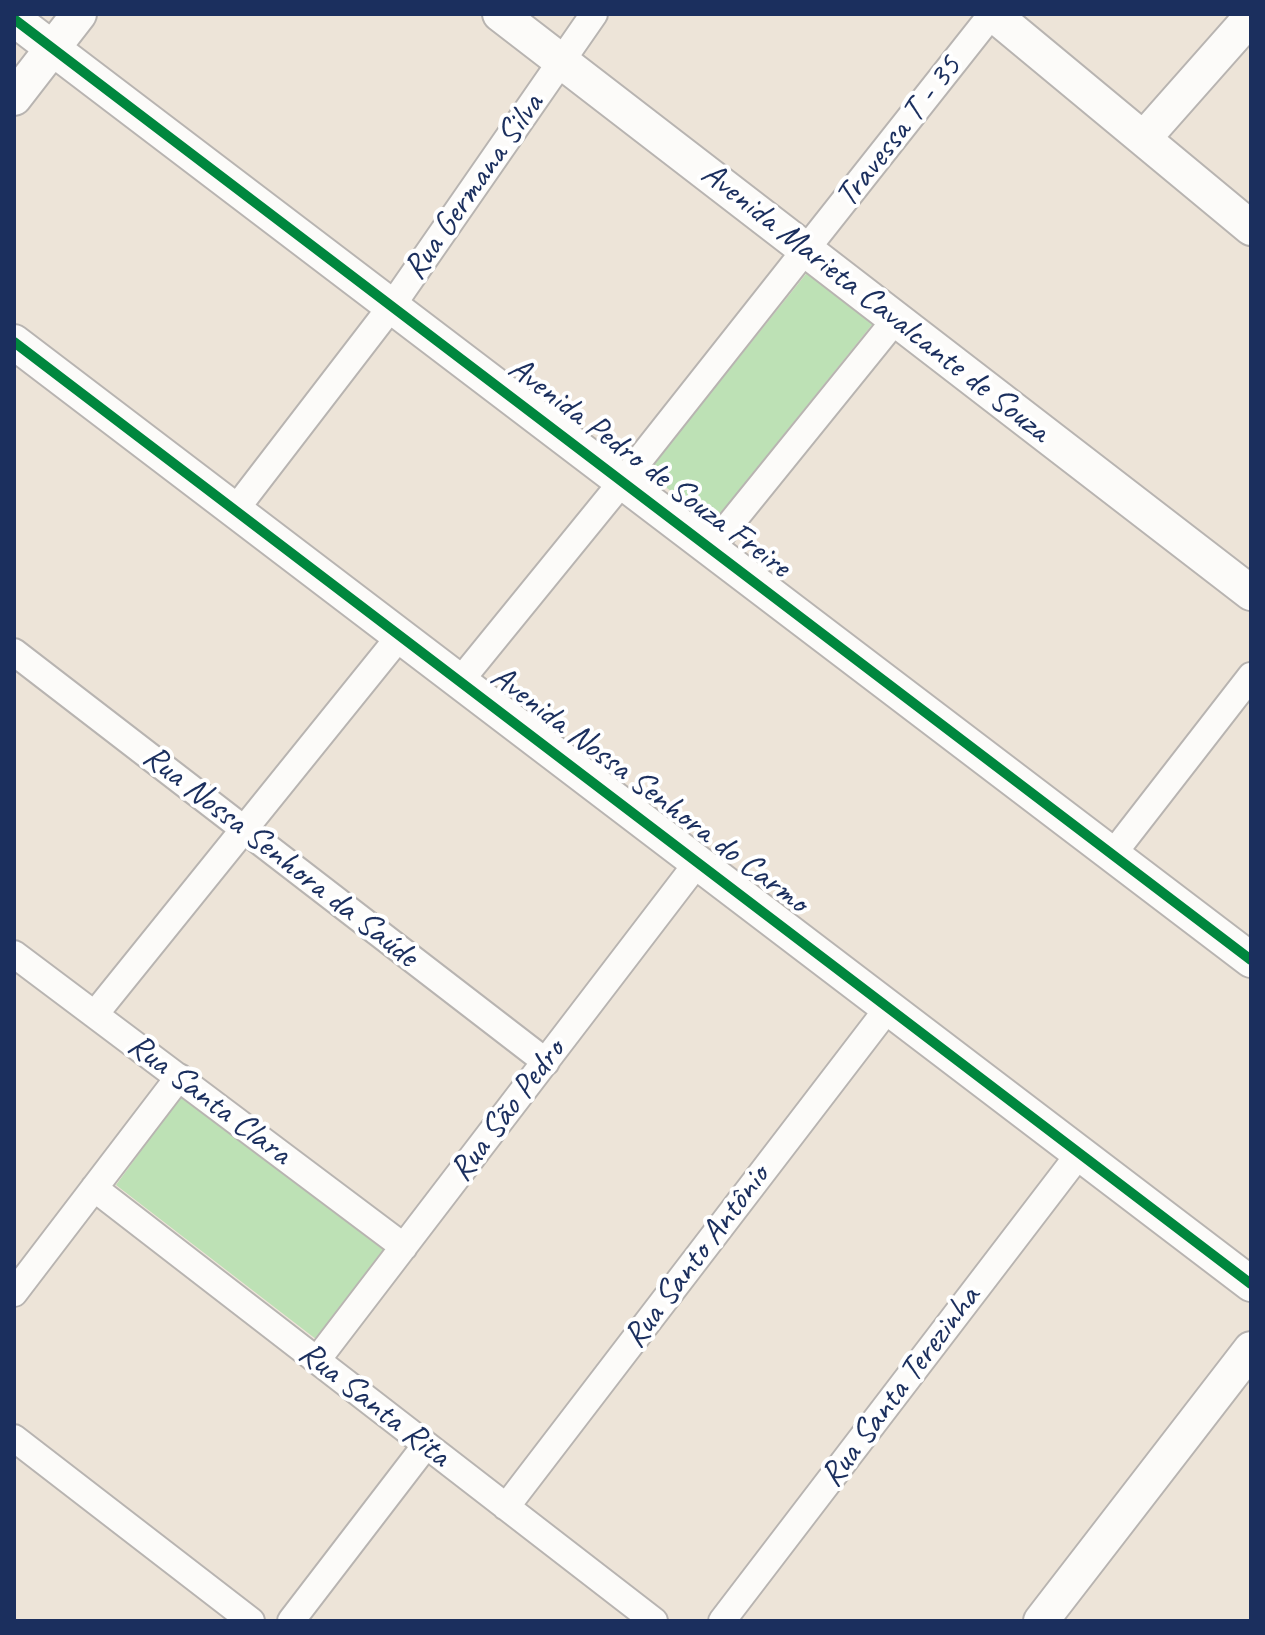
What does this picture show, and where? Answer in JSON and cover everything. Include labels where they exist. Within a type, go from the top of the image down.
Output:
[{"type":"street","points":[[14,98],[79,14]]},
{"type":"street","name":"Avenida Marieta Cavalcante de Souza","points":[[500,14],[1251,593]]},
{"type":"street","name":"Rua Germana Silva","points":[[235,510],[391,307],[594,14]]},
{"type":"street","points":[[993,14],[1251,228]]},
{"type":"street","name":"Travessa T - 35","points":[[460,681],[993,14]]},
{"type":"street","points":[[1144,138],[1251,17]]},
{"type":"street","name":"Avenida Pedro de Souza Freire","points":[[14,19],[1251,960]]},
{"type":"street","points":[[710,549],[896,319]]},
{"type":"street","name":"Avenida Nossa Senhora do Carmo","points":[[14,342],[1251,1284]]},
{"type":"street","points":[[95,1014],[400,636]]},
{"type":"street","name":"Rua Nossa Senhora da Saúde","points":[[14,652],[546,1062]]},
{"type":"street","points":[[1112,855],[1251,676]]},
{"type":"street","name":"Rua São Pedro","points":[[317,1360],[698,862]]},
{"type":"street","name":"Rua Santa Clara","points":[[14,954],[404,1247]]},
{"type":"street","name":"Rua Santo Antônio","points":[[506,1507],[889,1007]]},
{"type":"street","points":[[14,1293],[179,1077]]},
{"type":"street","name":"Rua Santa Terezinha","points":[[722,1621],[1080,1153]]},
{"type":"street","name":"Rua Santa Rita","points":[[94,1188],[654,1621]]},
{"type":"street","points":[[1041,1621],[1251,1349]]},
{"type":"street","points":[[14,1438],[251,1621]]},
{"type":"street","points":[[291,1621],[426,1445]]},
{"type":"green space","points":[[810,269],[875,321],[712,524],[647,472]]},
{"type":"green space","points":[[183,1093],[391,1242],[321,1343],[116,1185]]},
{"type":"cycle path","points":[[14,19],[1251,960]]},
{"type":"cycle path","points":[[14,342],[1251,1284]]}]
